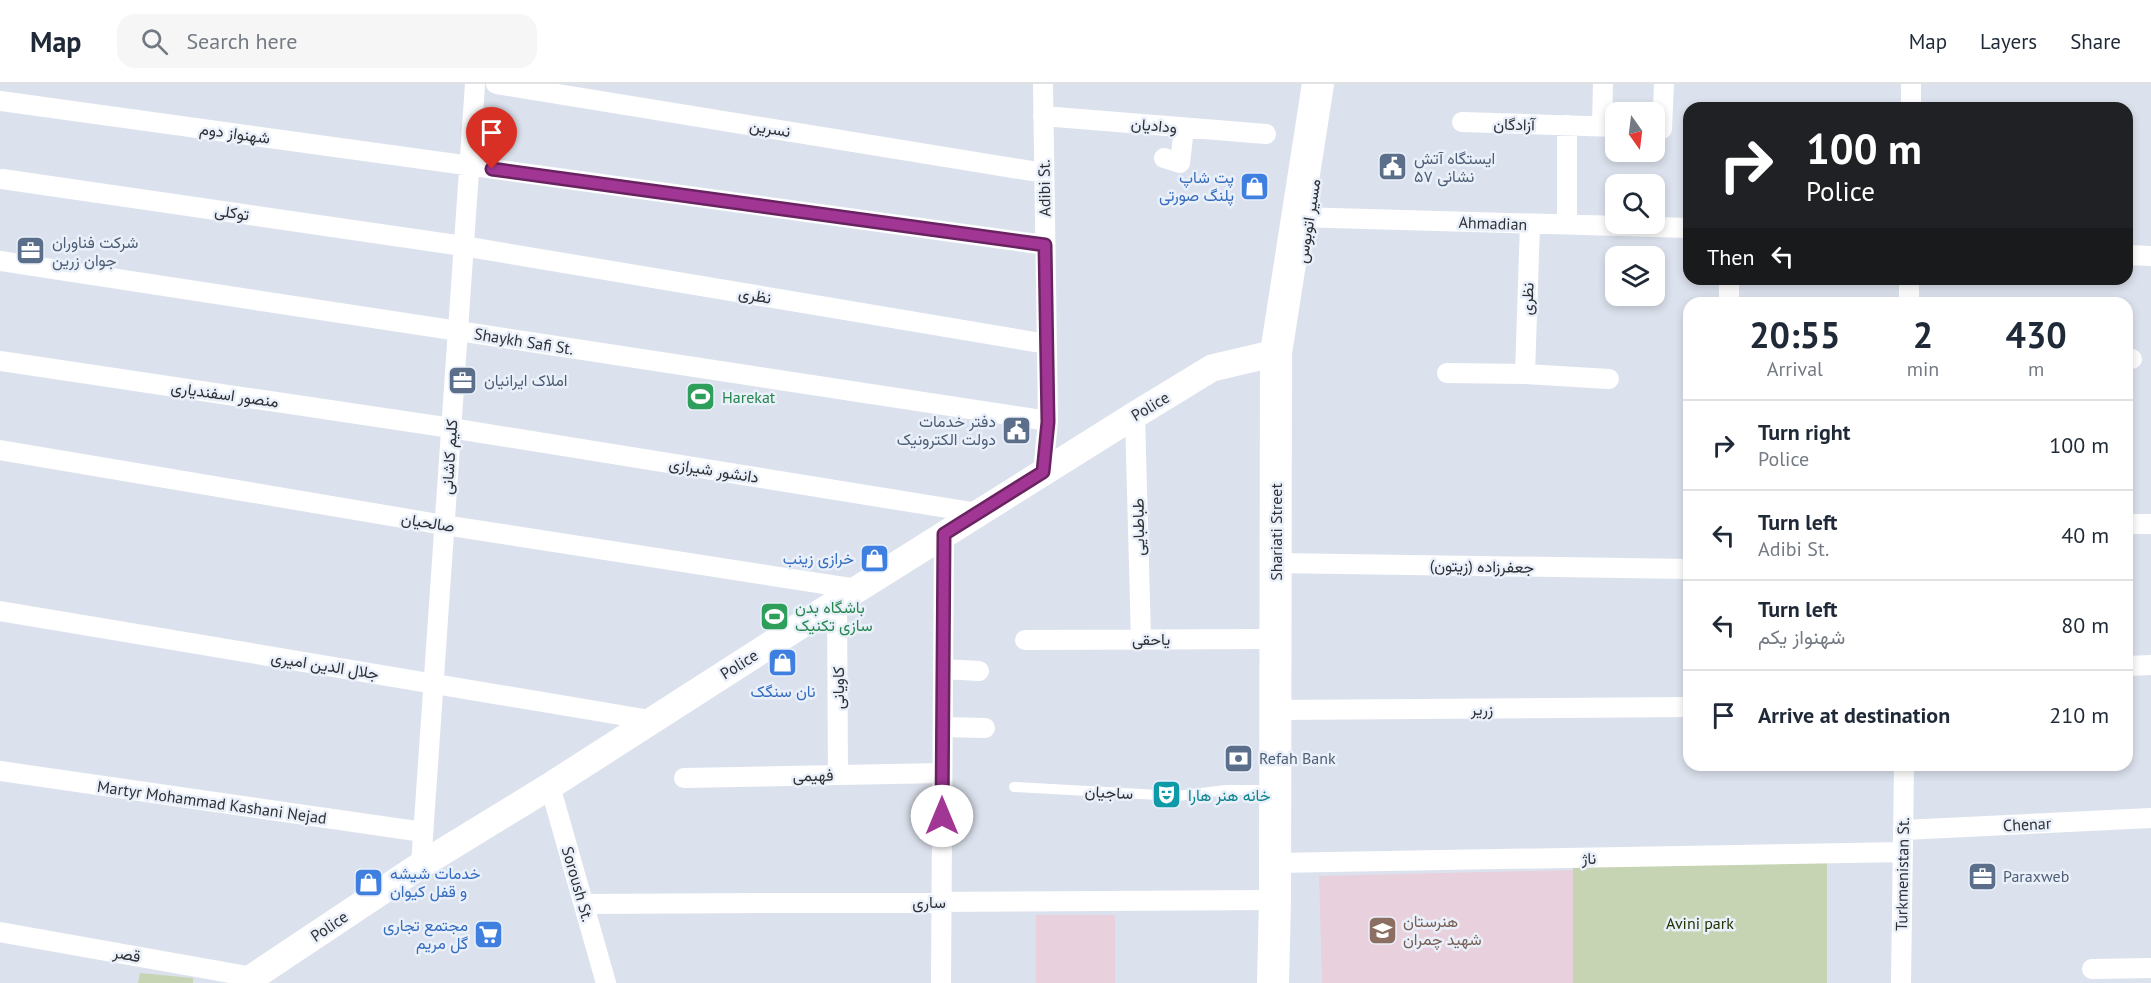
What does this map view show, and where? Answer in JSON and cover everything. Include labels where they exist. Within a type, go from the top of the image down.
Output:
[{"type":"main road","name":"Shariati Street","points":[[1273,983],[1276,790],[1276,353],[1307,209],[1318,84]]},
{"type":"main road","name":"Police","points":[[248,980],[421,865],[550,786],[944,534],[1212,368],[1276,353]]},
{"type":"street","name":"کلیم کاشانی","points":[[421,865],[475,84]]},
{"type":"street","name":"نسرین","points":[[496,84],[1044,172]]},
{"type":"street","name":"Adibi St.","points":[[1043,84],[1048,422],[1043,472]]},
{"type":"street","points":[[1603,84],[1606,102]]},
{"type":"street","points":[[1663,102],[1664,84]]},
{"type":"street","points":[[1911,84],[1911,102]]},
{"type":"street","name":"شهنواز دوم","points":[[0,101],[1045,245]]},
{"type":"street","name":"ودادیان","points":[[1043,116],[1266,134]]},
{"type":"street","name":"آزادگان","points":[[1462,122],[1605,127]]},
{"type":"street","points":[[1567,125],[1567,225]]},
{"type":"street","points":[[1164,158],[1180,163],[1184,128]]},
{"type":"street","name":"توکلی","points":[[2,179],[463,246]]},
{"type":"street","name":"Ahmadian","points":[[1307,209],[1530,224],[1683,228]]},
{"type":"street","name":"نظری","points":[[1525,374],[1530,224]]},
{"type":"street","name":"نظری","points":[[463,246],[1047,344]]},
{"type":"street","points":[[2133,255],[2151,256]]},
{"type":"street","name":"Shaykh Safi St.","points":[[0,261],[1048,422]]},
{"type":"street","name":"منصور اسفندیاری","points":[[0,361],[451,428]]},
{"type":"street","points":[[1447,373],[1525,374],[1609,379]]},
{"type":"street","name":"طباطبایی","points":[[1135,415],[1141,640]]},
{"type":"street","name":"دانشور شیرازی","points":[[451,428],[978,513]]},
{"type":"street","name":"صالحیان","points":[[0,450],[847,596]]},
{"type":"street","points":[[2133,524],[2151,524]]},
{"type":"street","points":[[941,983],[944,534]]},
{"type":"street","name":"جعفرزاده (زیتون)","points":[[1276,563],[1683,569]]},
{"type":"street","name":"کاویانی","points":[[838,775],[847,596]]},
{"type":"street","name":"جلال الدین امیری","points":[[0,611],[650,720]]},
{"type":"street","name":"یاحقی","points":[[1025,640],[1276,639]]},
{"type":"street","points":[[2133,666],[2151,665]]},
{"type":"street","points":[[943,669],[979,672]]},
{"type":"street","name":"زریر","points":[[1276,710],[1683,707]]},
{"type":"street","points":[[943,727],[985,728]]},
{"type":"street","name":"Martyr Mohammad Kashani Nejad","points":[[0,771],[423,832]]},
{"type":"street","name":"Turkmenistan St.","points":[[1901,983],[1904,771]]},
{"type":"street","name":"فهیمی","points":[[684,778],[942,772]]},
{"type":"street","name":"Soroush St.","points":[[550,786],[606,983]]},
{"type":"street","name":"Chenar","points":[[1903,830],[2151,818]]},
{"type":"street","name":"ناژ","points":[[1275,863],[1903,852]]},
{"type":"street","name":"ساری","points":[[584,904],[1275,900]]},
{"type":"street","name":"قصر","points":[[0,932],[248,980]]},
{"type":"street","points":[[2092,969],[2151,968]]},
{"type":"lane","name":"مسیر اتوبوس","points":[[1307,209],[1328,84]]},
{"type":"lane","name":"ساجیان","points":[[1014,787],[1177,796],[1226,790],[1276,790]]},
{"type":"shaded area","points":[[1573,870],[1573,983],[1322,983],[1319,876]]},
{"type":"shaded area","points":[[1036,915],[1115,915],[1115,983],[1036,983]]},
{"type":"green space","name":"Avini park","points":[[1827,862],[1827,983],[1573,983],[1573,863]]},
{"type":"green space","points":[[140,973],[193,978],[193,983],[138,983]]},
{"type":"place","name":"ایستگاه آتش نشانی ۵۷","points":[[1393,167]]},
{"type":"place","name":"پت شاپ پلنگ صورتی","points":[[1255,186]]},
{"type":"place","name":"شرکت فناوران جوان زرین","points":[[31,251]]},
{"type":"place","name":"املاک ایرانیان","points":[[463,380]]},
{"type":"place","name":"Harekat","points":[[701,397]]},
{"type":"place","name":"دفتر خدمات دولت الکترونیک","points":[[1017,430]]},
{"type":"place","name":"خرازی زینب","points":[[875,558]]},
{"type":"place","name":"باشگاه بدن سازی تکنیک","points":[[774,616]]},
{"type":"place","name":"نان سنگک","points":[[783,663]]},
{"type":"place","name":"Refah Bank","points":[[1238,758]]},
{"type":"place","name":"خانه هنر هارا","points":[[1167,795]]},
{"type":"place","name":"Paraxweb","points":[[1982,876]]},
{"type":"place","name":"خدمات شیشه و قفل کیوان","points":[[369,882]]},
{"type":"place","name":"هنرستان شهید چمران","points":[[1382,930]]},
{"type":"place","name":"مجتمع تجاری گل مریم","points":[[489,934]]},
{"type":"route","points":[[492,169],[1045,245],[1048,422],[1043,472],[944,534],[942,816]]}]
